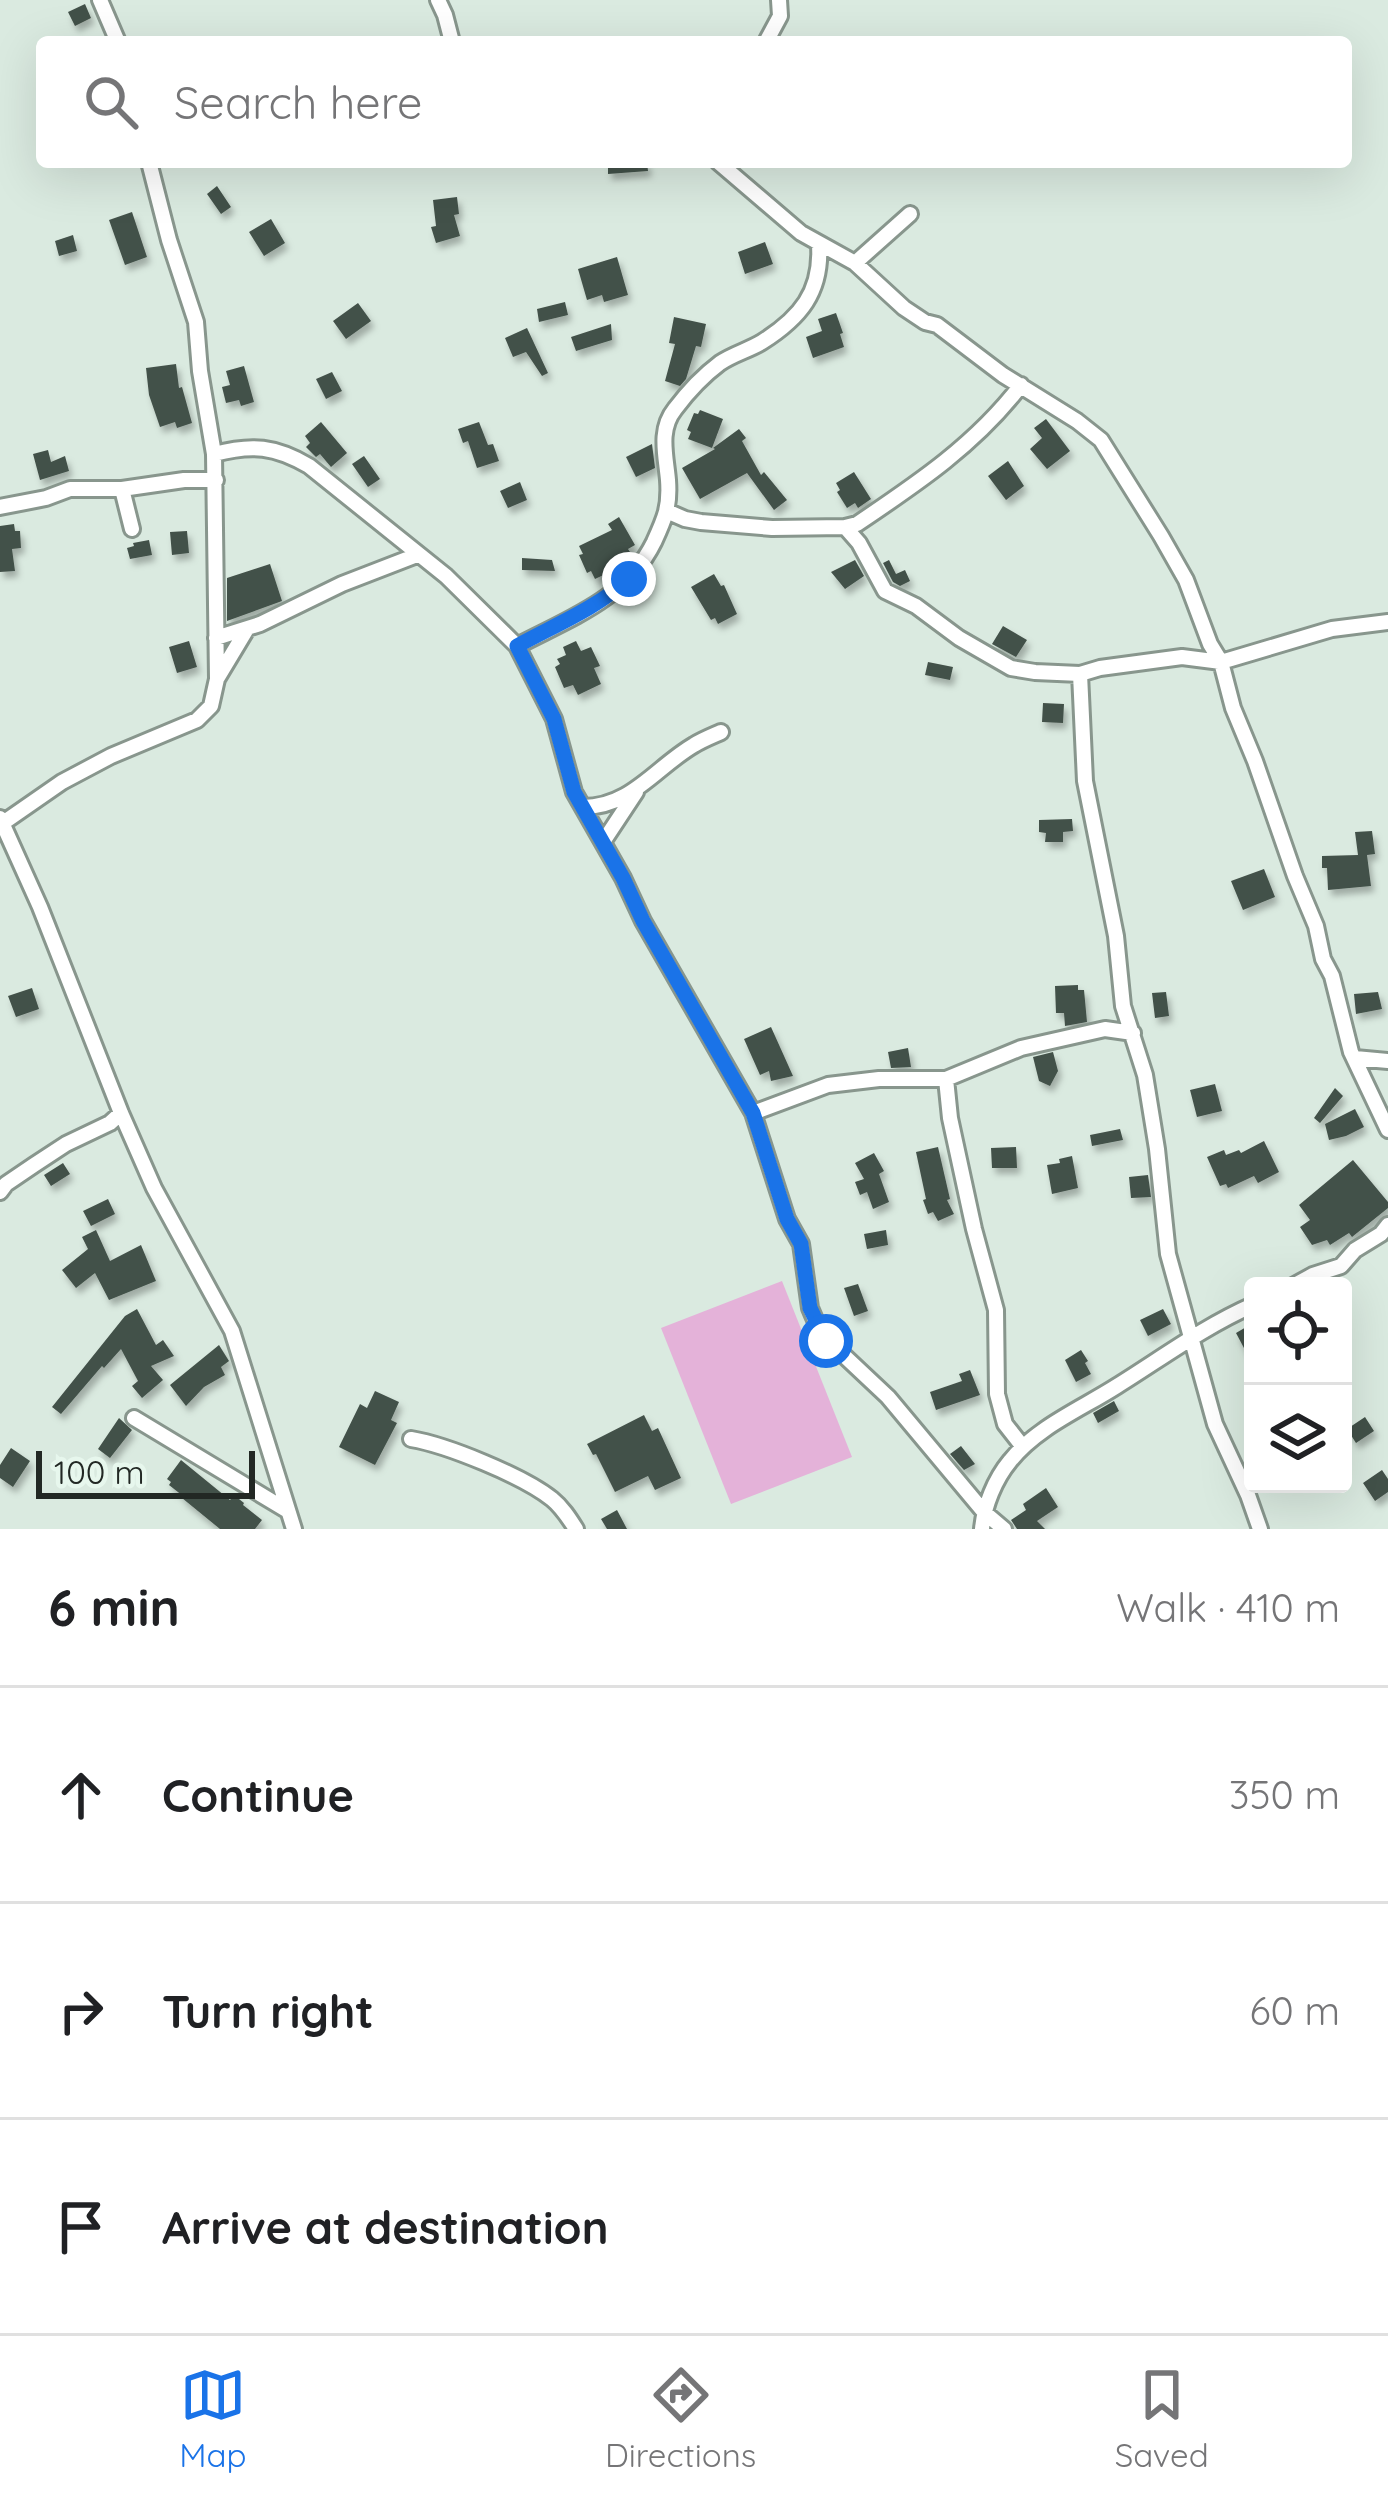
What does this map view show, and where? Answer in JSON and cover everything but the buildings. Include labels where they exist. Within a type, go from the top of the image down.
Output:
[{"type":"street","points":[[100,0],[115,36]]},
{"type":"street","points":[[438,0],[450,36]]},
{"type":"street","points":[[769,36],[779,16],[778,0]]},
{"type":"street","points":[[151,168],[196,322],[214,454],[218,679]]},
{"type":"street","points":[[725,168],[801,233],[855,263],[904,308],[938,325],[1101,440],[1186,580],[1221,662],[1233,708],[1316,926],[1351,1052],[1388,1130]]},
{"type":"street","points":[[855,263],[910,214]]},
{"type":"street","points":[[517,646],[591,609],[645,560],[669,512],[664,432],[671,413],[716,366],[761,342],[794,317],[812,293],[826,249]]},
{"type":"street","points":[[669,512],[701,522],[772,528],[856,524],[927,478],[999,413],[1021,385]]},
{"type":"street","points":[[214,454],[273,449],[309,466],[446,576],[517,646],[554,719],[567,771],[584,808],[753,1113],[787,1219],[801,1244],[810,1308],[821,1334],[897,1406],[984,1512],[1004,1529]]},
{"type":"street","points":[[0,506],[70,489],[215,480]]},
{"type":"street","points":[[122,489],[133,529]]},
{"type":"street","points":[[845,527],[885,591],[1011,668],[1080,674],[1182,657],[1221,662],[1318,633],[1388,622]]},
{"type":"street","points":[[216,638],[417,555]]},
{"type":"street","points":[[247,629],[218,679],[211,706],[197,720],[78,773],[1,821],[154,1188],[232,1331],[294,1529]]},
{"type":"street","points":[[1080,674],[1085,782],[1116,936],[1123,1006],[1145,1075],[1168,1254],[1215,1424],[1260,1529]]},
{"type":"street","points":[[603,842],[636,792],[692,746],[721,732]]},
{"type":"street","points":[[584,808],[636,792]]},
{"type":"street","points":[[753,1113],[828,1085],[946,1079],[1021,1048],[1106,1029],[1133,1033]]},
{"type":"street","points":[[1355,1058],[1388,1061]]},
{"type":"street","points":[[946,1079],[950,1118],[996,1310],[997,1394],[1005,1424],[1023,1447]]},
{"type":"street","points":[[0,1192],[66,1144],[121,1113]]},
{"type":"street","points":[[1309,1277],[1341,1266],[1388,1225]]},
{"type":"street","points":[[982,1529],[984,1512],[1006,1465],[1023,1447],[1215,1322],[1244,1309]]},
{"type":"street","points":[[134,1418],[289,1511]]},
{"type":"street","points":[[411,1439],[454,1451],[534,1488],[555,1502],[576,1529]]},
{"type":"shaded area","points":[[782,1281],[852,1457],[731,1504],[661,1328]]},
{"type":"route","points":[[629,579],[604,601],[517,646],[554,719],[574,792],[753,1113],[787,1219],[801,1244],[810,1308],[826,1341]]}]
